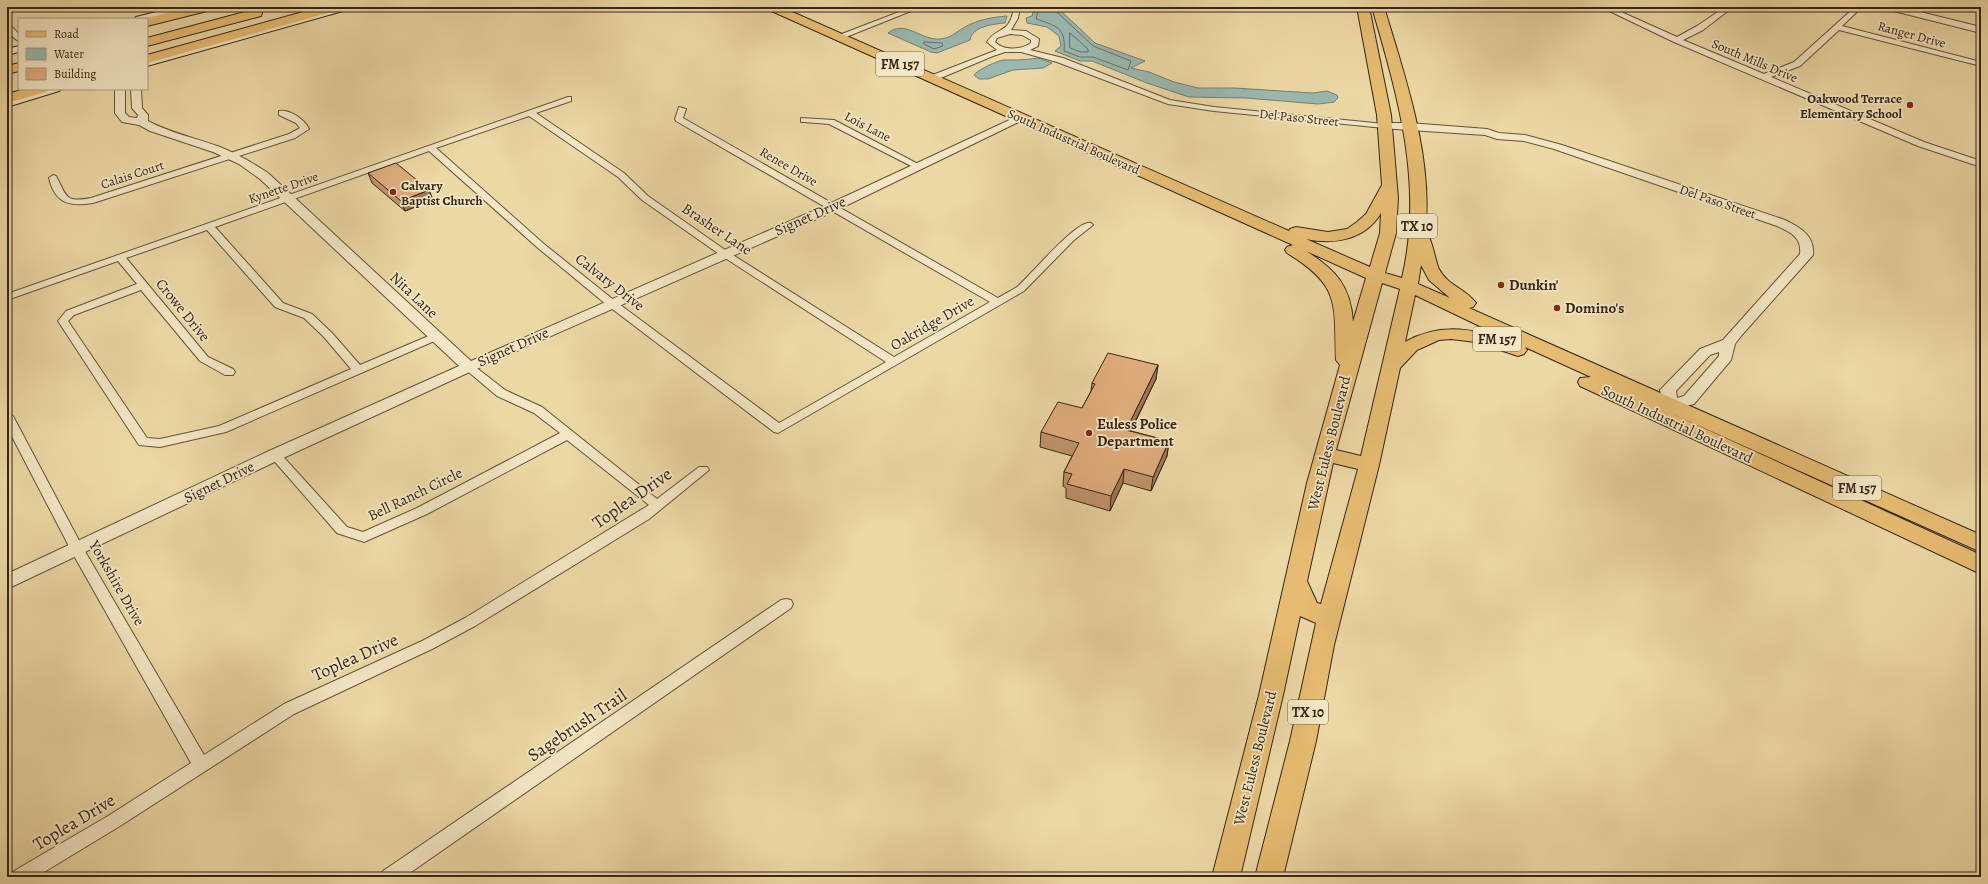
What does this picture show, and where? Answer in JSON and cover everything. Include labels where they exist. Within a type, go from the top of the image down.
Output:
[{"type":"highway","points":[[148,22],[207,7]]},
{"type":"highway","points":[[148,32],[246,7]]},
{"type":"highway","points":[[148,48],[300,7]]},
{"type":"highway","points":[[148,58],[335,7]]},
{"type":"highway","points":[[148,39],[270,8]]},
{"type":"highway","points":[[148,42],[270,8]]},
{"type":"highway","points":[[7,75],[18,72]]},
{"type":"highway","points":[[7,79],[18,76]]},
{"type":"highway","points":[[7,85],[18,82]]},
{"type":"highway","points":[[7,95],[26,90]]},
{"type":"highway","points":[[7,99],[38,90]]},
{"type":"main road","points":[[144,18],[188,7]]},
{"type":"main road","points":[[148,63],[315,17],[346,7]]},
{"type":"main road","name":"South Industrial Boulevard","points":[[771,7],[1376,276],[1407,292],[1978,553]]},
{"type":"main road","name":"West Euless Boulevard","points":[[1226,877],[1271,695],[1317,483],[1346,376],[1388,233],[1390,198],[1384,115],[1363,7]]},
{"type":"main road","name":"TX 10","points":[[1269,877],[1303,741],[1329,618],[1369,465],[1392,365],[1407,292],[1419,216],[1416,160],[1410,129],[1400,81],[1378,7]]},
{"type":"main road","points":[[7,103],[52,90]]},
{"type":"main road","points":[[1242,217],[1316,237],[1340,236],[1354,232],[1373,218],[1382,200],[1389,180]]},
{"type":"main road","points":[[1419,216],[1425,260],[1429,270],[1445,287],[1523,345]]},
{"type":"main road","points":[[1258,224],[1264,232],[1317,266],[1338,290],[1342,301],[1346,376]]},
{"type":"main road","points":[[1392,365],[1401,358],[1410,346],[1422,339],[1452,332],[1523,345]]},
{"type":"main road","points":[[1325,454],[1369,465]]},
{"type":"main road","points":[[1296,582],[1308,609],[1329,618]]},
{"type":"street","points":[[838,37],[918,7]]},
{"type":"street","points":[[993,44],[992,39],[1003,33],[1011,26],[1016,16],[1018,7]]},
{"type":"street","name":"South Mills Drive","points":[[1604,7],[1677,40],[1921,144],[1981,164]]},
{"type":"street","points":[[1677,40],[1700,28],[1730,7]]},
{"type":"street","points":[[1765,78],[1797,64],[1859,7]]},
{"type":"street","points":[[1888,7],[1981,30]]},
{"type":"street","points":[[1016,16],[1020,29],[1023,33]]},
{"type":"street","points":[[7,24],[18,38]]},
{"type":"street","name":"Ranger Drive","points":[[1838,27],[1981,64]]},
{"type":"street","points":[[1003,33],[1023,33],[1035,39],[1035,44],[1060,60]]},
{"type":"street","points":[[993,44],[1007,50]]},
{"type":"street","points":[[930,77],[993,44]]},
{"type":"street","points":[[1021,50],[1035,44]]},
{"type":"street","points":[[930,77],[990,54],[1007,50],[1021,50],[1060,60]]},
{"type":"street","name":"Del Paso Street","points":[[1060,60],[1157,98],[1190,106],[1490,138],[1497,136],[1525,138],[1558,147],[1781,223],[1799,233],[1806,240],[1808,247],[1806,256],[1728,343],[1705,352],[1668,390],[1667,411],[1689,400],[1726,357],[1728,343]]},
{"type":"street","name":"Nita Lane","points":[[120,90],[120,113],[126,120],[142,122],[154,129],[230,156],[264,176],[435,337],[501,393],[538,410],[658,506]]},
{"type":"street","points":[[136,90],[137,108],[143,115],[142,122]]},
{"type":"street","name":"Kynette Drive","points":[[7,297],[568,99]]},
{"type":"street","name":"Renee Drive","points":[[682,109],[679,119],[998,302]]},
{"type":"street","name":"Brasher Lane","points":[[529,112],[621,175],[646,198],[725,254],[872,346],[894,362]]},
{"type":"street","points":[[230,156],[292,136],[305,129],[304,125],[282,113]]},
{"type":"street","name":"Signet Drive","points":[[7,582],[78,550],[275,455],[469,366],[833,207],[1022,118]]},
{"type":"street","name":"Lois Lane","points":[[804,120],[832,122],[918,166]]},
{"type":"street","name":"Calvary Drive","points":[[431,148],[541,246],[612,303],[778,429]]},
{"type":"street","name":"Calais Court","points":[[53,178],[61,197],[67,201],[83,202],[230,156]]},
{"type":"street","name":"Oakridge Drive","points":[[778,429],[1020,289],[1071,238],[1088,225]]},
{"type":"street","points":[[209,226],[279,305],[308,316],[328,335],[358,370]]},
{"type":"street","name":"Crowe Drive","points":[[120,258],[144,284],[170,320],[204,359],[229,372]]},
{"type":"street","points":[[144,284],[70,313],[63,321],[143,442],[160,443],[222,429],[435,337]]},
{"type":"street","name":"Yorkshire Drive","points":[[7,416],[78,550],[201,765]]},
{"type":"street","name":"Bell Ranch Circle","points":[[275,455],[342,530],[364,537],[422,511],[568,434]]},
{"type":"street","name":"Toplea Drive","points":[[20,877],[114,821],[289,709],[427,645],[470,622],[658,506],[703,470]]},
{"type":"street","name":"Sagebrush Trail","points":[[389,877],[786,604]]},
{"type":"water","points":[[1039,7],[1054,7],[1060,10],[1095,43],[1145,61],[1131,68],[1149,72],[1174,82],[1198,88],[1235,88],[1313,93],[1327,91],[1337,95],[1338,98],[1334,102],[1318,104],[1246,98],[1189,97],[1147,83],[1092,61],[1080,61],[1055,51],[1061,46],[1059,36],[1047,27],[1027,23],[1026,18],[1032,16],[1034,9]]},
{"type":"water","points":[[1007,16],[1005,23],[990,25],[979,29],[972,35],[970,40],[937,53],[931,52],[888,33],[894,29],[901,28],[933,39],[940,39],[950,36],[975,22]]},
{"type":"water","points":[[1038,58],[1052,63],[1043,68],[1013,70],[988,79],[979,79],[974,75],[983,68],[1001,60],[1025,60]]},
{"type":"building","points":[[396,163],[429,190],[401,201],[368,173]]},
{"type":"building","name":"Euless Police Department","points":[[1108,353],[1158,365],[1126,430],[1169,441],[1153,477],[1124,469],[1111,496],[1067,484],[1072,474],[1064,472],[1079,443],[1041,432],[1058,402],[1082,408],[1095,384],[1092,383]]},
{"type":"place","name":"Oakwood Terrace Elementary School","points":[[1910,105]]},
{"type":"place","name":"Calvary Baptist Church","points":[[393,192]]},
{"type":"place","name":"Dunkin'","points":[[1501,285]]},
{"type":"place","name":"Domino's","points":[[1557,308]]},
{"type":"place","name":"Euless Police Department","points":[[1089,433]]}]
